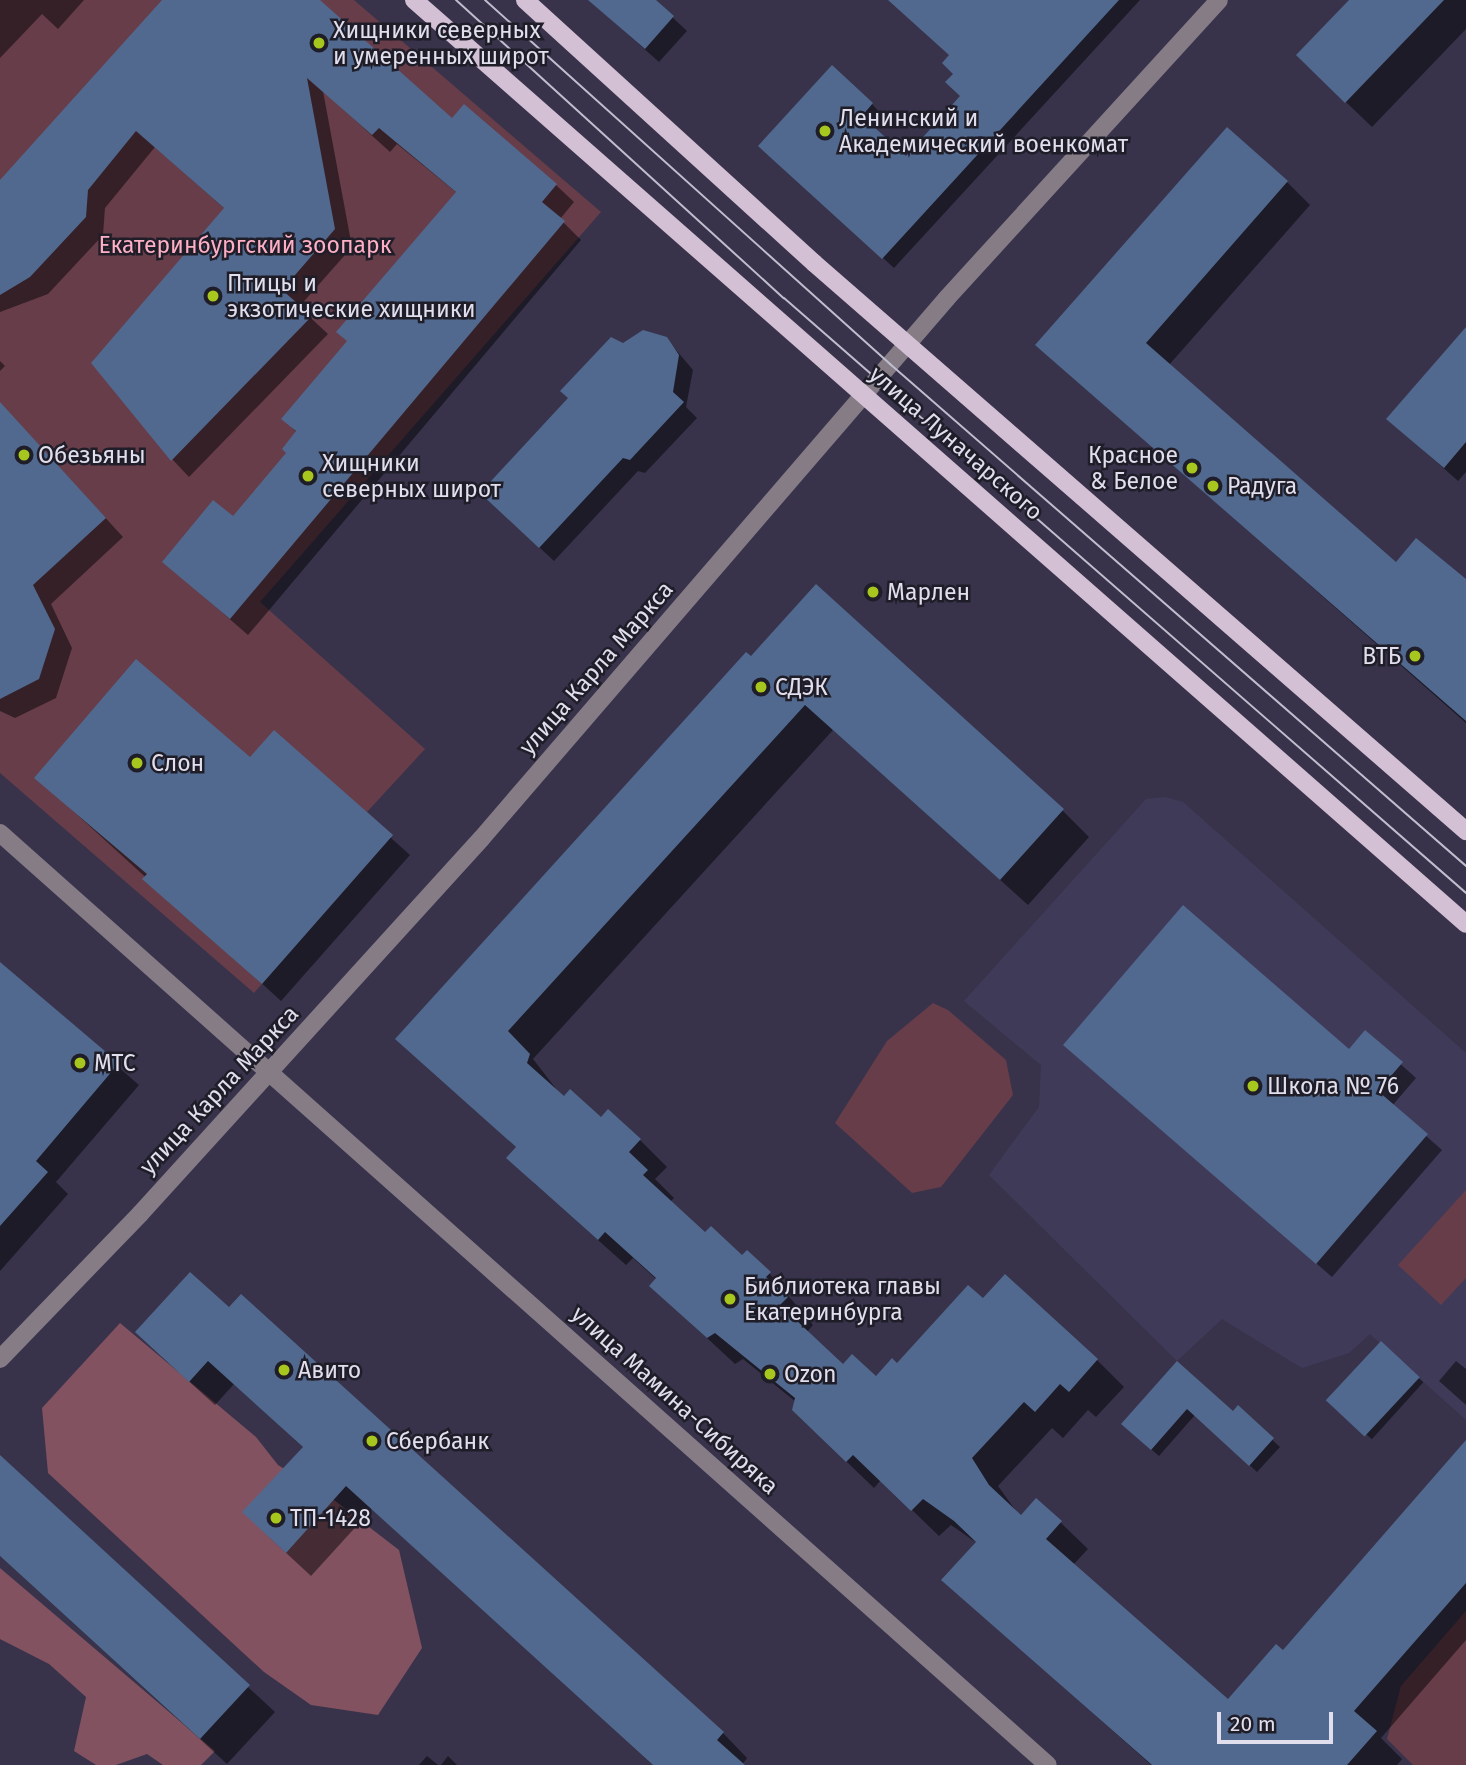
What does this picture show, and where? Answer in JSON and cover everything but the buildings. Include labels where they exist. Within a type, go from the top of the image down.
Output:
[{"type":"main road","name":"улица Луначарского","points":[[414,0],[1466,925]]},
{"type":"main road","name":"улица Луначарского","points":[[525,0],[908,345],[1466,831]]},
{"type":"street","name":"улица Карла Маркса","points":[[0,1359],[270,1073],[481,839],[864,394],[1219,0]]},
{"type":"street","name":"улица Мамина-Сибиряка","points":[[0,833],[1048,1765]]},
{"type":"shaded area","name":"Школа № 76","points":[[1165,797],[1183,802],[1466,1053],[1466,1420],[1370,1334],[1349,1353],[1302,1368],[1222,1319],[1177,1361],[989,1175],[1039,1107],[1041,1065],[964,1001],[1146,799]]},
{"type":"shaded area","points":[[120,1323],[256,1437],[278,1465],[334,1500],[399,1550],[422,1648],[378,1715],[311,1705],[264,1672],[48,1473],[42,1408]]},
{"type":"shaded area","points":[[0,1568],[215,1751],[201,1765],[163,1765],[147,1754],[116,1765],[96,1765],[74,1751],[86,1697],[49,1664],[0,1639]]},
{"type":"green space","name":"Екатеринбургский зоопарк","points":[[0,0],[354,0],[601,212],[260,602],[425,749],[367,812],[393,835],[254,993],[0,773]]},
{"type":"green space","points":[[933,1003],[948,1010],[1006,1060],[1013,1095],[941,1187],[912,1193],[835,1123],[887,1041]]},
{"type":"green space","points":[[1466,1190],[1466,1278],[1441,1305],[1398,1265]]},
{"type":"green space","points":[[1466,1611],[1466,1765],[1413,1765],[1387,1739],[1401,1686]]},
{"type":"tram line","points":[[456,0],[784,298],[1466,893]]},
{"type":"tram line","points":[[485,0],[890,364],[1466,866]]},
{"type":"place","name":"Хищники северных и умеренных широт","points":[[319,43]]},
{"type":"place","name":"Ленинский и Академический военкомат","points":[[825,131]]},
{"type":"place","name":"Птицы и экзотические хищники","points":[[213,296]]},
{"type":"place","name":"Обезьяны","points":[[24,455]]},
{"type":"place","name":"Красное & Белое","points":[[1192,468]]},
{"type":"place","name":"Хищники северных широт","points":[[308,476]]},
{"type":"place","name":"Радуга","points":[[1213,486]]},
{"type":"place","name":"Марлен","points":[[873,592]]},
{"type":"place","name":"ВТБ","points":[[1415,656]]},
{"type":"place","name":"СДЭК","points":[[761,687]]},
{"type":"place","name":"Слон","points":[[137,763]]},
{"type":"place","name":"МТС","points":[[80,1063]]},
{"type":"place","name":"Школа № 76","points":[[1253,1086]]},
{"type":"place","name":"Библиотека главы Екатеринбурга","points":[[730,1299]]},
{"type":"place","name":"Авито","points":[[284,1370]]},
{"type":"place","name":"Ozon","points":[[770,1374]]},
{"type":"place","name":"Сбербанк","points":[[372,1441]]},
{"type":"place","name":"ТП-1428","points":[[276,1518]]}]
